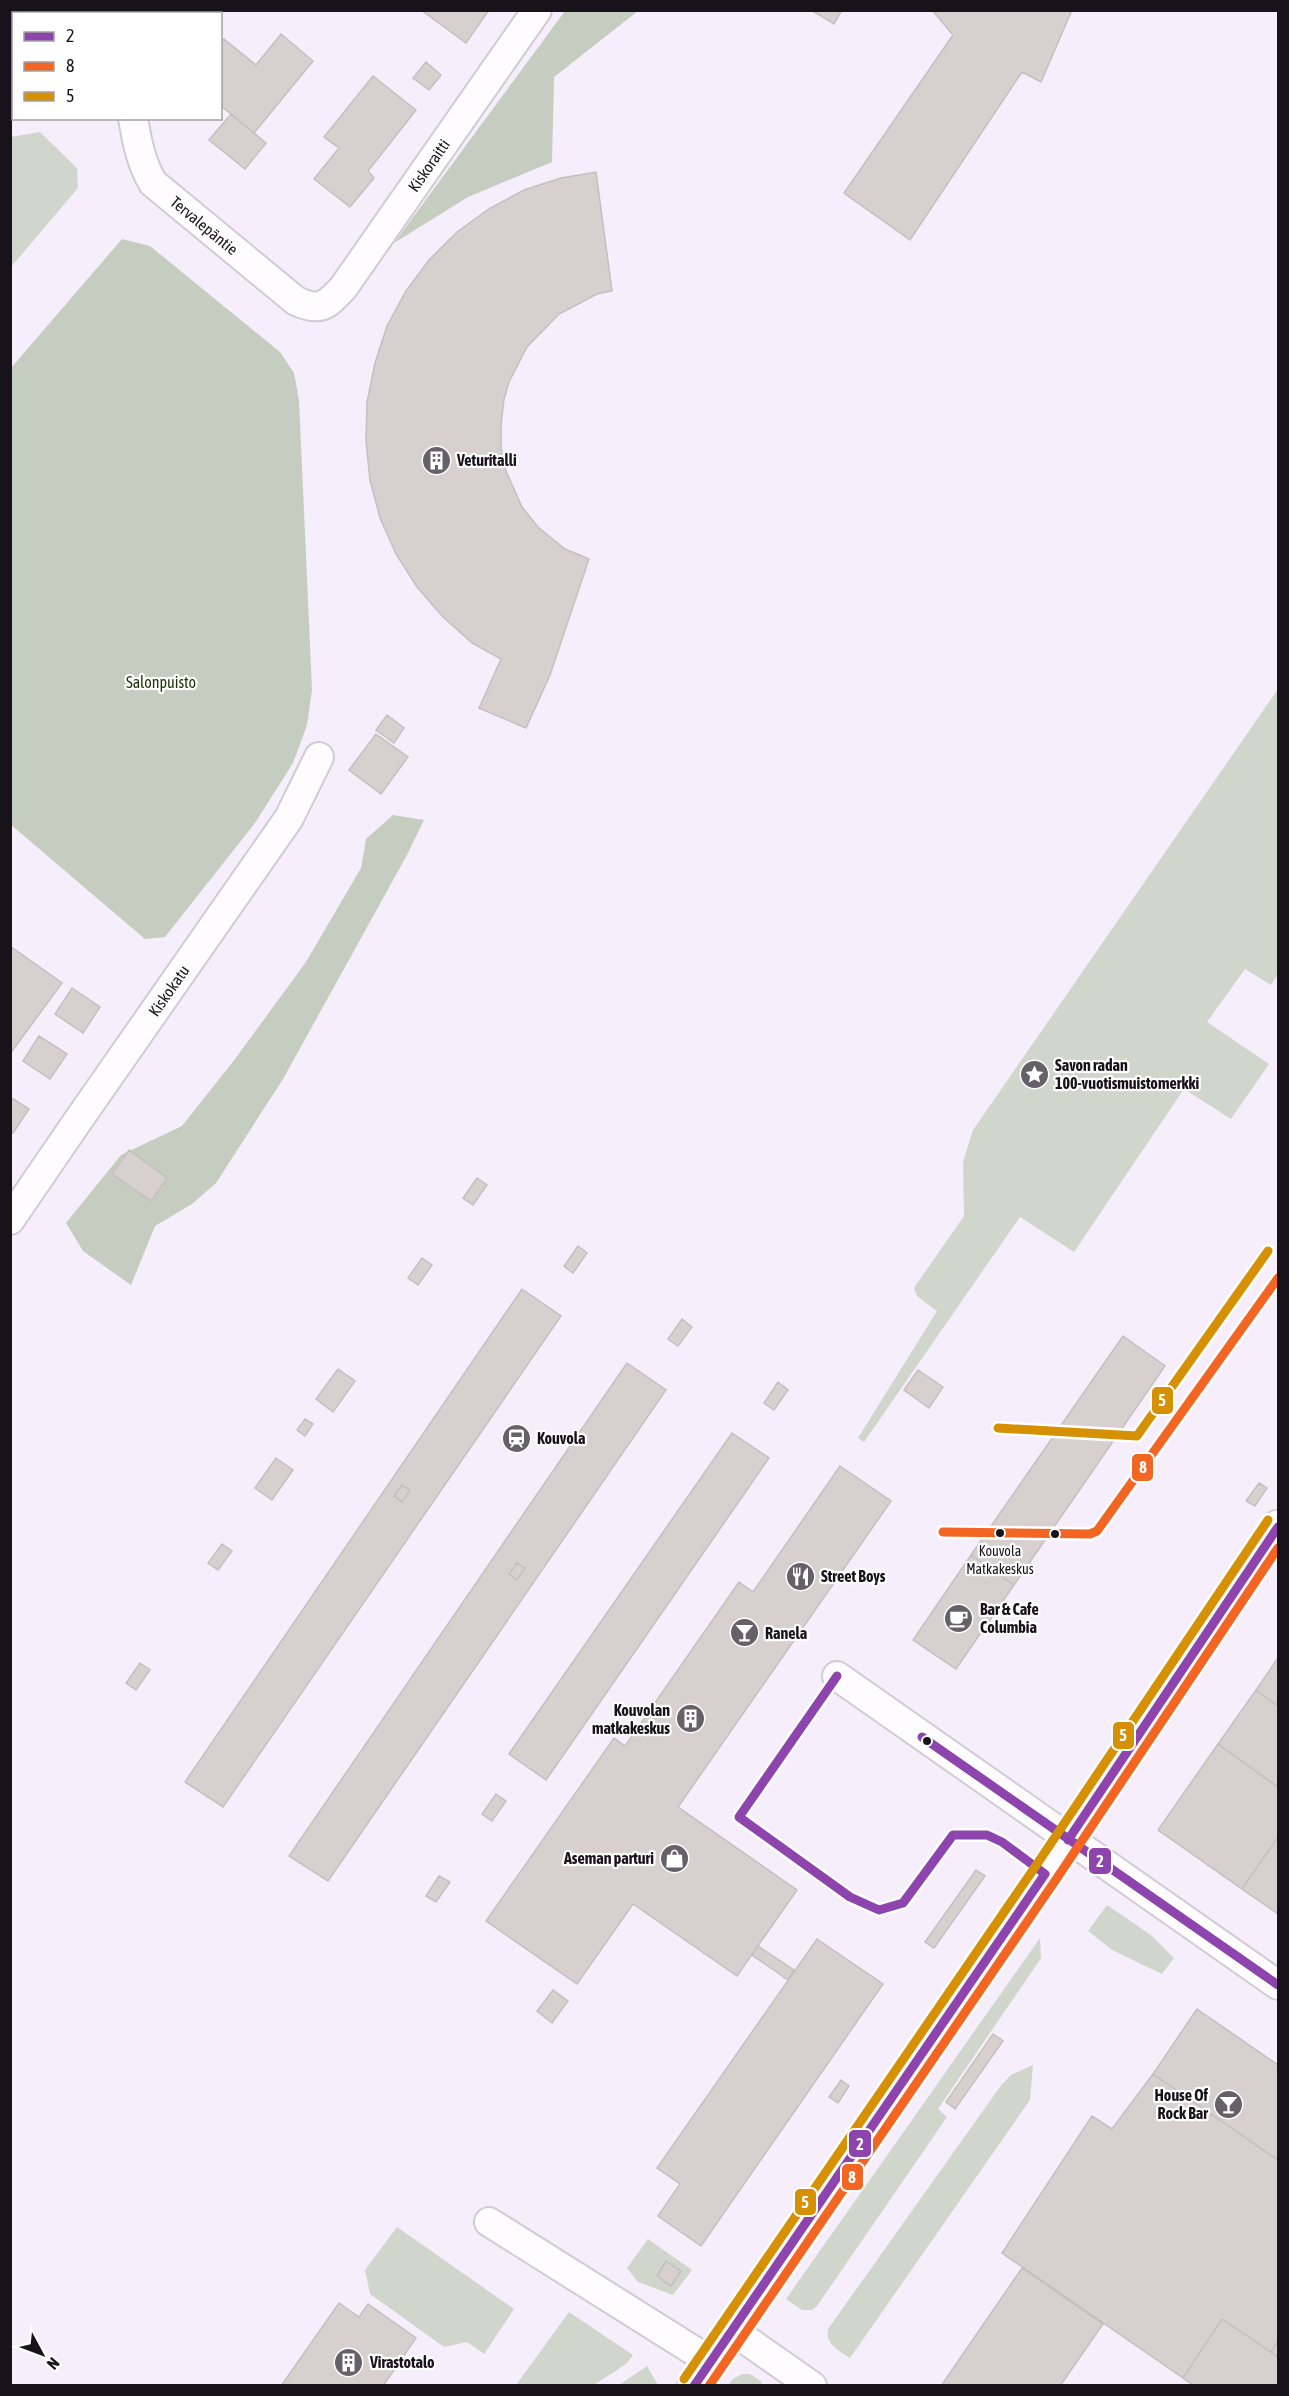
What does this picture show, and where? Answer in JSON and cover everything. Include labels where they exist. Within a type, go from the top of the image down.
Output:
[{"type":"street","name":"Kiskoraitti","points":[[311,308],[328,304],[343,288],[537,10]]},
{"type":"street","name":"Tervalepäntie","points":[[133,120],[139,149],[146,171],[153,183],[296,301],[311,308]]},
{"type":"street","name":"Kiskokatu","points":[[10,1220],[289,818],[319,758]]},
{"type":"street","points":[[489,2222],[702,2373],[1068,1840],[1278,1527]]},
{"type":"street","points":[[837,1676],[1278,1985]]},
{"type":"street","points":[[732,2330],[812,2385]]},
{"type":"shaded area","points":[[40,132],[77,168],[78,188],[11,267],[11,137]]},
{"type":"shaded area","points":[[1278,689],[1278,974],[1271,985],[1245,969],[1207,1022],[1269,1064],[1231,1119],[1184,1089],[1074,1252],[1020,1217],[864,1442],[858,1438],[937,1311],[917,1296],[914,1288],[964,1216],[963,1162],[973,1130]]},
{"type":"shaded area","points":[[1107,1905],[1151,1935],[1174,1958],[1162,1974],[1112,1950],[1088,1931]]},
{"type":"shaded area","points":[[1040,1938],[1041,1958],[938,2109],[947,2117],[817,2306],[812,2310],[802,2310],[786,2299]]},
{"type":"shaded area","points":[[1033,2065],[1030,2100],[850,2358],[837,2350],[829,2339],[828,2329],[1002,2084],[1011,2075]]},
{"type":"shaded area","points":[[397,2227],[514,2309],[484,2354],[467,2342],[444,2347],[370,2294],[365,2270]]},
{"type":"shaded area","points":[[648,2239],[692,2270],[673,2295],[638,2282],[627,2268]]},
{"type":"shaded area","points":[[569,2312],[633,2355],[626,2364],[594,2385],[516,2385]]},
{"type":"shaded area","points":[[647,2366],[658,2385],[619,2385]]},
{"type":"shaded area","points":[[742,2374],[750,2374],[762,2382],[760,2385],[728,2385]]},
{"type":"green space","points":[[565,11],[638,11],[554,77],[552,162],[468,197],[394,243]]},
{"type":"green space","name":"Salonpuisto","points":[[122,239],[150,246],[280,352],[294,373],[299,400],[312,690],[307,725],[293,763],[255,823],[165,937],[145,939],[10,824],[11,368]]},
{"type":"green space","points":[[393,815],[424,820],[407,855],[283,1079],[216,1183],[192,1204],[155,1226],[131,1285],[83,1251],[66,1223],[121,1155],[182,1126],[235,1059],[306,962],[361,868],[366,839]]},
{"type":"building","points":[[10,10],[64,10],[64,12],[12,12],[12,92],[10,93]]},
{"type":"building","points":[[421,10],[489,10],[466,43]]},
{"type":"building","points":[[811,10],[842,10],[834,24]]},
{"type":"building","points":[[932,10],[1072,10],[1041,82],[1022,72],[910,240],[844,193],[953,35]]},
{"type":"building","points":[[281,34],[313,61],[254,133],[222,107],[222,42],[224,39],[256,65]]},
{"type":"building","points":[[426,62],[441,75],[429,90],[413,78]]},
{"type":"building","points":[[373,76],[416,110],[368,171],[374,178],[350,207],[314,179],[339,148],[324,137]]},
{"type":"building","points":[[231,114],[266,143],[245,169],[209,140]]},
{"type":"building","name":"Veturitalli","points":[[596,172],[612,291],[597,294],[559,314],[527,347],[509,382],[504,399],[501,448],[506,471],[522,507],[538,527],[565,549],[589,559],[550,675],[526,728],[479,708],[501,659],[472,643],[443,617],[417,587],[396,554],[380,518],[370,480],[366,441],[367,402],[375,363],[387,326],[406,291],[429,260],[457,232],[489,209],[524,190],[561,178]]},
{"type":"building","points":[[387,715],[404,728],[394,743],[376,730]]},
{"type":"building","points":[[376,734],[408,757],[381,794],[349,770]]},
{"type":"building","points":[[10,946],[62,983],[10,1054]]},
{"type":"building","points":[[72,988],[100,1007],[83,1033],[55,1014]]},
{"type":"building","points":[[39,1036],[67,1054],[50,1079],[23,1061]]},
{"type":"building","points":[[10,1097],[29,1109],[13,1133],[10,1132]]},
{"type":"building","points":[[129,1150],[167,1178],[151,1201],[112,1174]]},
{"type":"building","points":[[477,1178],[487,1185],[473,1205],[463,1198]]},
{"type":"building","points":[[578,1246],[587,1253],[573,1273],[564,1266]]},
{"type":"building","points":[[422,1258],[432,1265],[418,1285],[408,1278]]},
{"type":"building","points":[[522,1289],[561,1316],[223,1807],[185,1782]]},
{"type":"building","points":[[682,1319],[692,1327],[678,1346],[668,1339]]},
{"type":"building","points":[[1123,1336],[1165,1366],[1014,1585],[971,1555]]},
{"type":"building","points":[[627,1363],[666,1390],[328,1881],[289,1856]]},
{"type":"building","points":[[338,1369],[355,1381],[333,1412],[316,1399]]},
{"type":"building","points":[[918,1370],[943,1387],[929,1408],[904,1390]]},
{"type":"building","points":[[778,1382],[788,1390],[774,1410],[764,1403]]},
{"type":"building","points":[[305,1419],[313,1424],[305,1436],[297,1430]]},
{"type":"building","points":[[732,1433],[769,1458],[546,1780],[509,1754]]},
{"type":"building","points":[[276,1458],[293,1470],[272,1500],[255,1488]]},
{"type":"building","name":"Kouvolan matkakeskus","points":[[840,1466],[891,1501],[678,1807],[797,1890],[737,1976],[633,1904],[577,1984],[486,1921],[614,1738],[625,1746],[739,1582],[753,1592]]},
{"type":"building","points":[[1259,1483],[1267,1488],[1255,1506],[1246,1501]]},
{"type":"building","points":[[402,1485],[410,1490],[402,1502],[394,1496]]},
{"type":"building","points":[[222,1544],[232,1551],[218,1570],[208,1563]]},
{"type":"building","name":"Bar & Cafe Columbia","points":[[971,1555],[1014,1585],[956,1669],[913,1640]]},
{"type":"building","points":[[517,1563],[525,1568],[517,1580],[509,1574]]},
{"type":"building","points":[[1278,1658],[1278,1706],[1256,1690]]},
{"type":"building","points":[[140,1663],[150,1670],[136,1690],[126,1683]]},
{"type":"building","points":[[1256,1690],[1278,1706],[1278,1787],[1218,1744]]},
{"type":"building","points":[[1218,1744],[1278,1787],[1278,1837],[1242,1889],[1158,1830]]},
{"type":"building","points":[[496,1794],[506,1801],[492,1821],[482,1814]]},
{"type":"building","points":[[1278,1837],[1278,1914],[1242,1889]]},
{"type":"building","points":[[976,1870],[985,1876],[934,1948],[925,1942]]},
{"type":"building","points":[[439,1876],[450,1882],[436,1902],[426,1896]]},
{"type":"building","points":[[817,1939],[883,1984],[701,2246],[658,2216],[680,2184],[657,2168]]},
{"type":"building","points":[[758,1946],[794,1970],[788,1980],[752,1955]]},
{"type":"building","points":[[553,1990],[568,2001],[552,2023],[537,2011]]},
{"type":"building","points":[[1197,2009],[1278,2065],[1278,2160],[1153,2074]]},
{"type":"building","points":[[993,2034],[1003,2041],[955,2109],[946,2102]]},
{"type":"building","points":[[1153,2074],[1278,2160],[1278,2341],[1271,2352],[1222,2319],[1183,2378],[1002,2253],[1092,2116],[1112,2129]]},
{"type":"building","points":[[841,2080],[849,2086],[838,2103],[829,2097]]},
{"type":"building","points":[[666,2261],[681,2271],[671,2286],[657,2276]]},
{"type":"building","points":[[1022,2268],[1103,2324],[1060,2386],[941,2386]]},
{"type":"building","name":"Virastotalo","points":[[339,2303],[359,2317],[368,2304],[416,2338],[383,2386],[281,2386]]},
{"type":"building","points":[[1222,2319],[1278,2357],[1278,2386],[1194,2386],[1183,2378]]},
{"type":"building","points":[[1278,2341],[1278,2357],[1271,2352]]},
{"type":"transit line","name":"5","points":[[998,1428],[1137,1436],[1268,1251]]},
{"type":"transit line","name":"8","points":[[943,1532],[1090,1534],[1097,1531],[1278,1278]]},
{"type":"transit line","name":"5","points":[[684,2379],[1035,1867],[1268,1520]]},
{"type":"transit line","name":"2","points":[[1068,1840],[1278,1527]]},
{"type":"transit line","name":"8","points":[[709,2386],[1055,1881],[1278,1548]]},
{"type":"transit line","name":"2","points":[[694,2386],[1045,1874],[1002,1842],[987,1835],[953,1835],[903,1903],[879,1910],[850,1897],[739,1817],[837,1676]]},
{"type":"transit line","name":"2","points":[[922,1737],[1278,1985]]},
{"type":"place","name":"Veturitalli","points":[[436,460]]},
{"type":"place","name":"Savon radan 100-vuotismuistomerkki","points":[[1034,1074]]},
{"type":"place","name":"Kouvola","points":[[516,1438]]},
{"type":"place","name":"Kouvola Matkakeskus","points":[[1000,1533]]},
{"type":"place","name":"Street Boys","points":[[800,1576]]},
{"type":"place","name":"Bar & Cafe Columbia","points":[[959,1618]]},
{"type":"place","name":"Ranela","points":[[744,1633]]},
{"type":"place","name":"Kouvolan matkakeskus","points":[[691,1719]]},
{"type":"place","name":"Aseman parturi","points":[[675,1858]]},
{"type":"place","name":"House Of Rock Bar","points":[[1229,2104]]},
{"type":"place","name":"Virastotalo","points":[[349,2362]]}]
